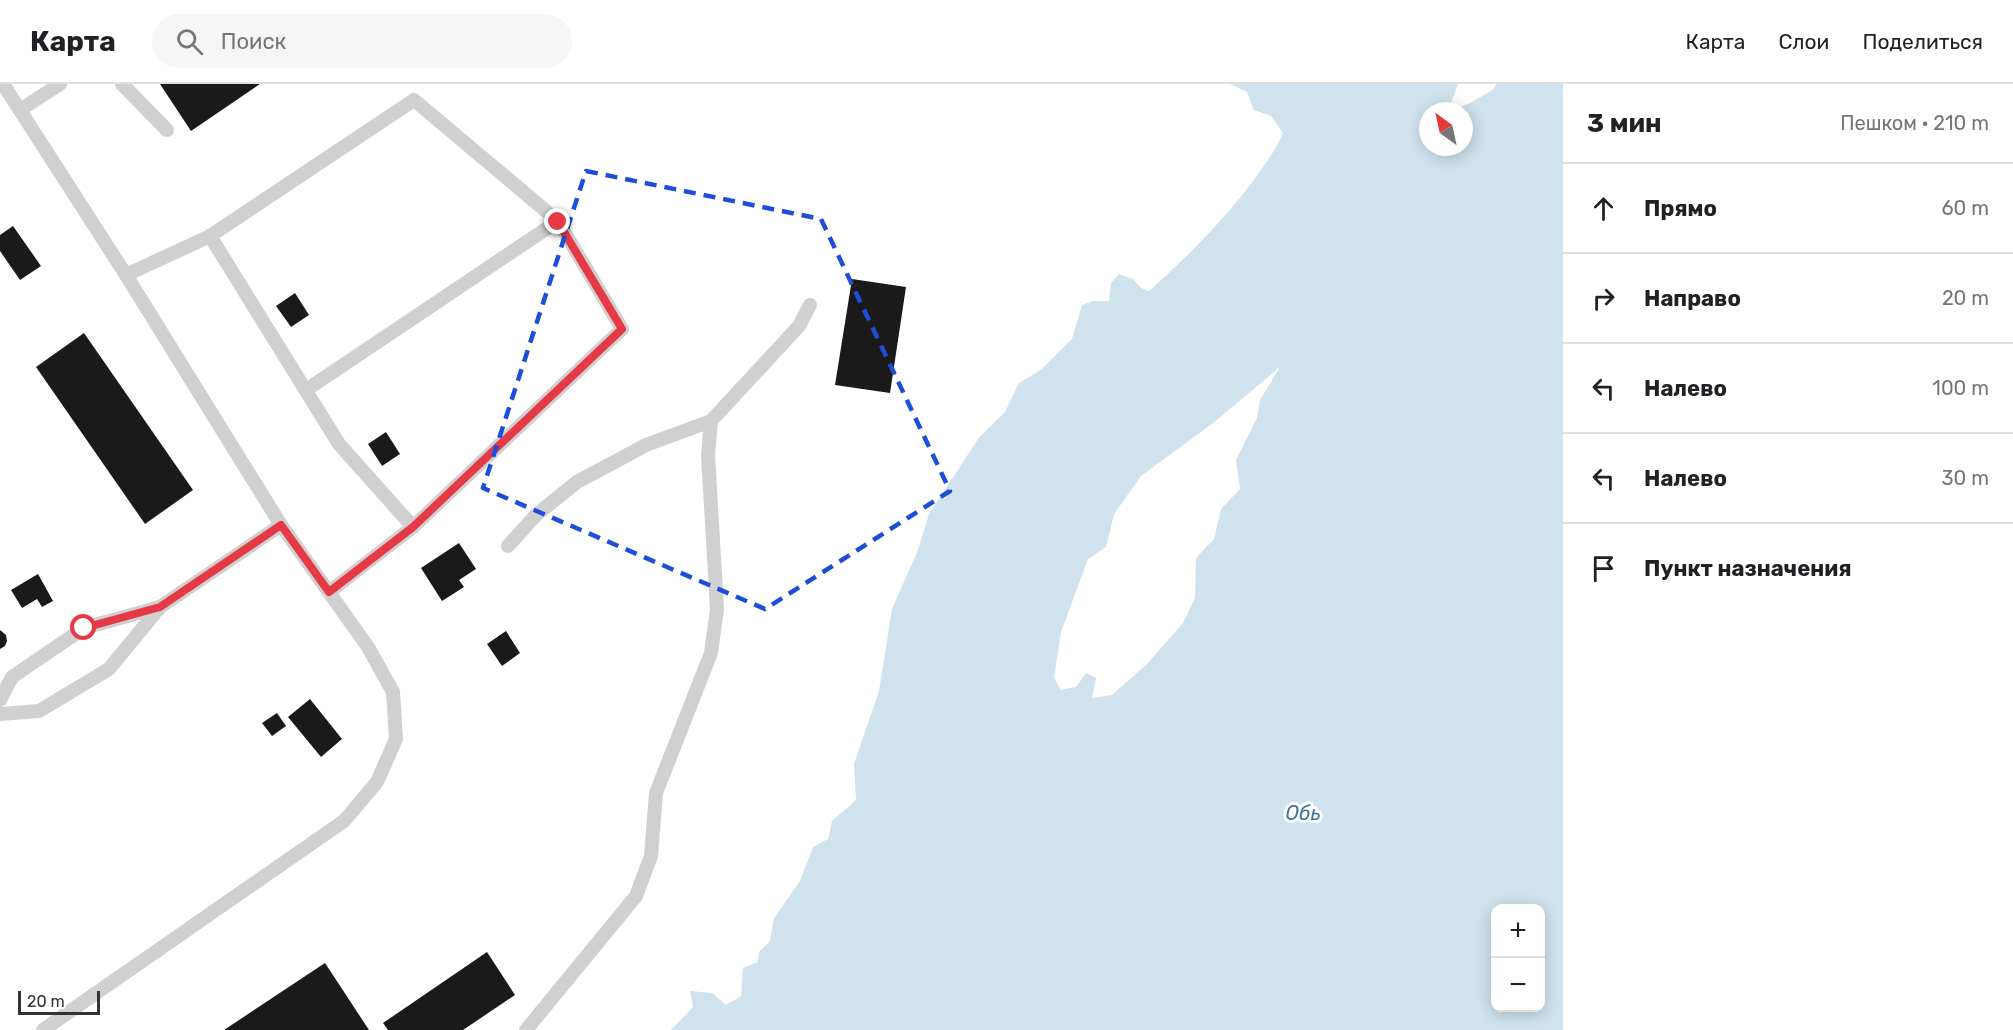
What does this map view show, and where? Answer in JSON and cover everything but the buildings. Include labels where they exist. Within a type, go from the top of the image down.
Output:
[{"type":"lane","points":[[3,84],[126,274],[281,525],[368,647],[393,692],[396,739],[377,782],[344,821],[43,1030]]},
{"type":"lane","points":[[20,110],[60,84]]},
{"type":"lane","points":[[122,84],[167,130]]},
{"type":"lane","points":[[126,274],[210,236],[414,100],[558,222],[622,329],[413,527],[329,592]]},
{"type":"lane","points":[[306,390],[558,222]]},
{"type":"lane","points":[[210,236],[339,444],[413,527]]},
{"type":"lane","points":[[508,546],[536,515],[577,482],[646,445],[711,421],[799,326],[810,305]]},
{"type":"lane","points":[[525,1030],[636,896],[651,856],[656,793],[711,653],[717,609],[708,455],[711,421]]},
{"type":"lane","points":[[0,714],[39,711],[109,669],[160,607],[281,525]]},
{"type":"lane","points":[[0,700],[12,676],[84,628],[160,607]]},
{"type":"highlighted area","points":[[586,171],[821,219],[950,491],[765,609],[483,488]]},
{"type":"water","name":"Обь","points":[[1230,84],[1458,84],[1451,102],[1419,102],[1419,156],[1473,156],[1472,102],[1494,89],[1496,84],[1563,84],[1563,1030],[671,1030],[693,1007],[690,991],[712,993],[726,1005],[741,996],[743,968],[758,962],[759,952],[770,941],[774,918],[800,881],[813,847],[828,839],[832,821],[856,800],[854,764],[879,691],[892,609],[918,550],[929,514],[978,439],[1005,412],[1019,383],[1042,369],[1072,339],[1082,305],[1093,301],[1109,301],[1111,283],[1119,274],[1133,279],[1141,288],[1149,291],[1191,252],[1242,195],[1274,151],[1283,133],[1271,116],[1254,110],[1247,92]],"holes":[[[1280,367],[1260,400],[1257,418],[1236,460],[1240,489],[1221,509],[1214,539],[1196,558],[1195,598],[1183,623],[1147,664],[1112,695],[1092,698],[1096,678],[1086,673],[1076,687],[1061,690],[1054,678],[1061,632],[1088,559],[1106,547],[1114,514],[1141,476],[1213,423]]]},
{"type":"route","points":[[84,628],[160,607],[281,525],[329,592],[413,527],[622,329],[558,222]]}]
